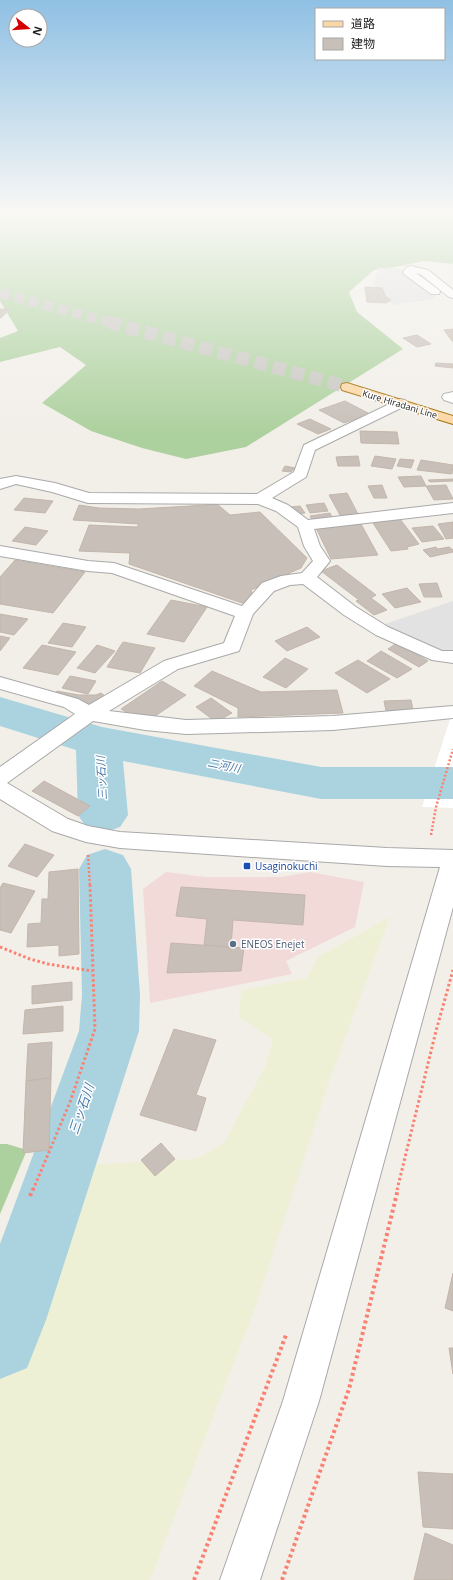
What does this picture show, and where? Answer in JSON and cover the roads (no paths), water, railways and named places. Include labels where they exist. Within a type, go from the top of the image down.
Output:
[{"type":"main road","name":"Kure Hiradani Line","points":[[347,387],[453,420]]},
{"type":"street","points":[[427,286],[435,292]]},
{"type":"street","points":[[441,286],[453,295]]},
{"type":"street","points":[[260,499],[301,474],[309,448],[400,403]]},
{"type":"street","points":[[0,484],[16,480],[55,488],[88,498],[260,499],[282,508],[305,525],[312,546],[322,561],[307,578],[287,580],[268,587],[245,613],[232,647],[171,665],[84,717],[3,779],[60,825],[88,834],[120,840],[440,860],[453,858]]},
{"type":"street","points":[[305,525],[453,508]]},
{"type":"street","points":[[0,551],[88,566],[114,568],[245,613]]},
{"type":"street","points":[[307,578],[350,611],[382,631],[439,656],[453,657]]},
{"type":"street","points":[[0,683],[71,703],[84,717],[186,727],[333,723],[453,712]]},
{"type":"street","points":[[240,1580],[302,1401],[440,860]]},
{"type":"waterway","name":"二河川","points":[[0,711],[99,741]]},
{"type":"waterway","name":"二河川","points":[[99,741],[321,783],[453,783]]},
{"type":"waterway","name":"三ッ石川","points":[[99,741],[103,815]]},
{"type":"waterway","name":"三ッ石川","points":[[0,1341],[9,1320],[109,1031],[111,995],[105,869]]},
{"type":"tunnel","points":[[0,293],[112,323]]},
{"type":"tunnel","points":[[108,322],[347,387]]},
{"type":"place","name":"Usaginokuchi","points":[[247,866]]},
{"type":"place","name":"ENEOS Enejet","points":[[233,944]]}]
